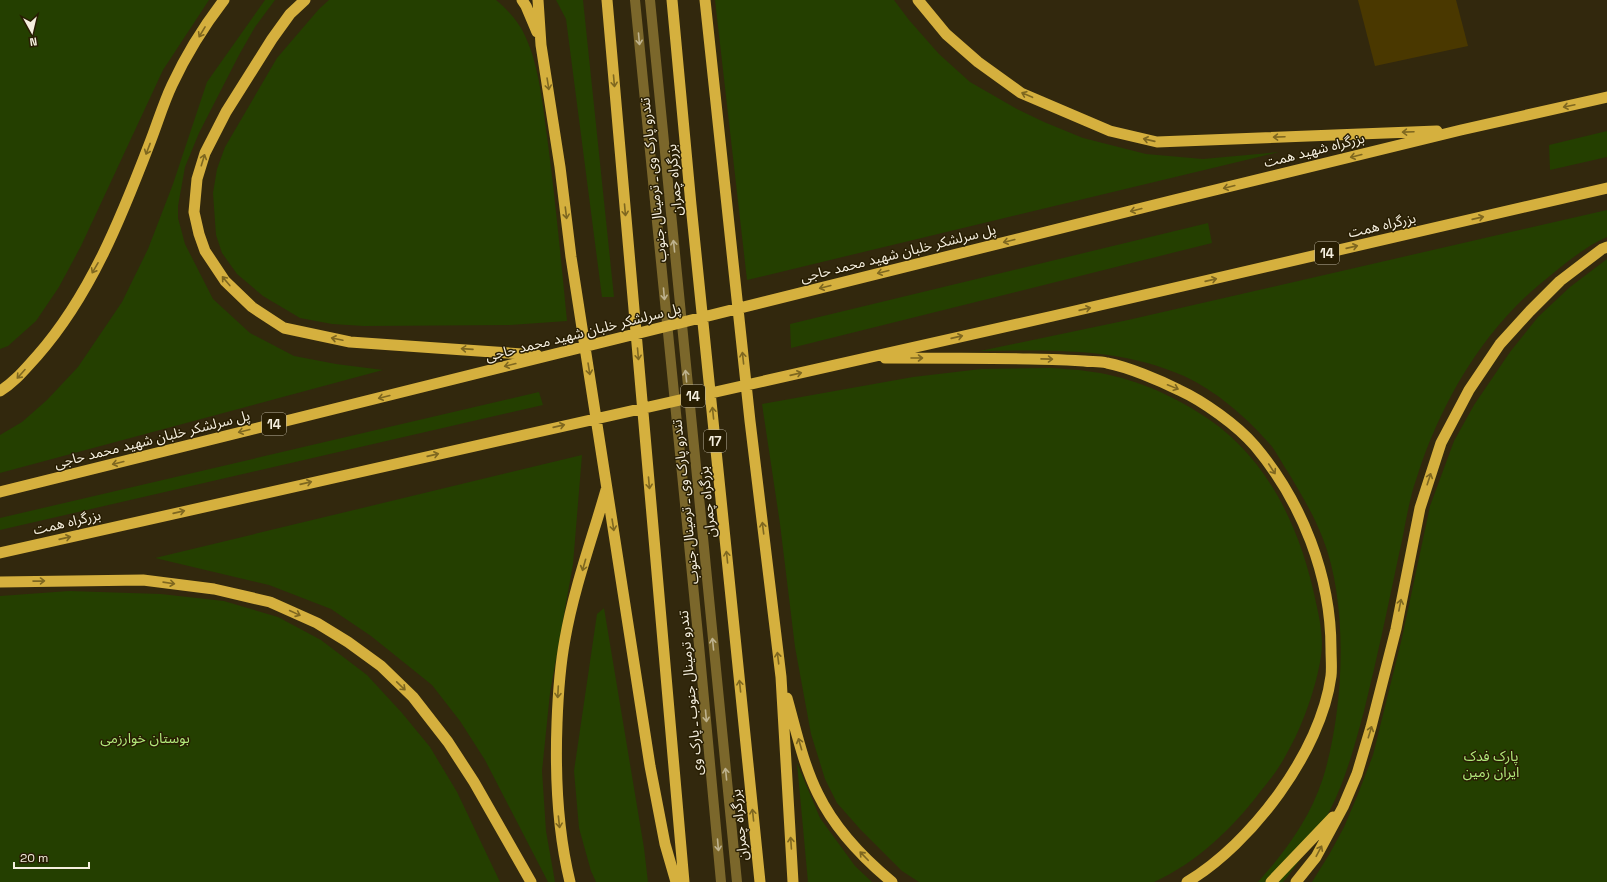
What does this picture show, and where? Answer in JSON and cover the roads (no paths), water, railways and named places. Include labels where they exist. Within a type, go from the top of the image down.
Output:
[{"type":"highway","points":[[0,391],[12,384],[54,337],[102,257],[124,211],[172,86],[208,21],[224,0]]},
{"type":"highway","points":[[304,0],[290,14],[272,39],[226,112],[205,153],[197,179],[194,212],[199,234],[205,251],[225,282],[252,307],[284,328],[350,342],[548,356]]},
{"type":"highway","points":[[522,0],[533,23],[541,46]]},
{"type":"highway","points":[[538,0],[541,46],[560,167],[573,265],[650,766],[665,844],[676,882]]},
{"type":"highway","points":[[607,0],[684,882]]},
{"type":"highway","name":"بزرگراه چمران","points":[[672,0],[690,197],[760,882]]},
{"type":"highway","points":[[705,0],[750,421],[781,677],[793,882]]},
{"type":"highway","points":[[918,0],[946,34],[978,62],[1020,93],[1110,130],[1157,142],[1461,130]]},
{"type":"highway","name":"14","points":[[1461,130],[1607,97]]},
{"type":"highway","name":"بزرگراه شهید همت","points":[[1174,200],[1461,130]]},
{"type":"highway","name":"بزرگراه همت","points":[[0,553],[1047,317],[1607,188]]},
{"type":"highway","name":"پل سرلشکر خلبان شهید محمد حاجی","points":[[0,492],[1174,200]]},
{"type":"highway","points":[[1296,882],[1316,857],[1357,774],[1371,727],[1396,629],[1420,508],[1441,443],[1469,390],[1500,344],[1560,281],[1602,249],[1607,247]]},
{"type":"highway","points":[[864,358],[1046,359],[1106,363],[1146,376],[1180,390],[1209,407],[1254,445],[1285,490],[1301,518],[1316,554],[1328,601],[1331,636],[1331,675],[1325,702],[1314,731],[1300,760],[1267,811],[1218,860],[1187,882]]},
{"type":"highway","points":[[570,882],[562,852],[555,775],[559,680],[565,638],[573,602],[607,487]]},
{"type":"highway","points":[[0,582],[142,580],[214,589],[270,602],[317,623],[348,642],[381,666],[413,697],[448,742],[474,782],[531,882]]},
{"type":"highway","points":[[781,677],[804,759],[817,794],[831,817],[854,846],[892,882]]},
{"type":"highway","points":[[1271,882],[1342,807]]},
{"type":"lane","name":"تندرو ترمینال جنوب ـ پارک وی","points":[[635,0],[721,882]]},
{"type":"lane","name":"تندرو پارک وی ـ ترمینال جنوب","points":[[650,0],[737,882]]},
{"type":"park label","name":"بوستان خوارزمی","points":[[145,738]]},
{"type":"park label","name":"پارک فدک ایران زمین","points":[[1491,764]]}]
